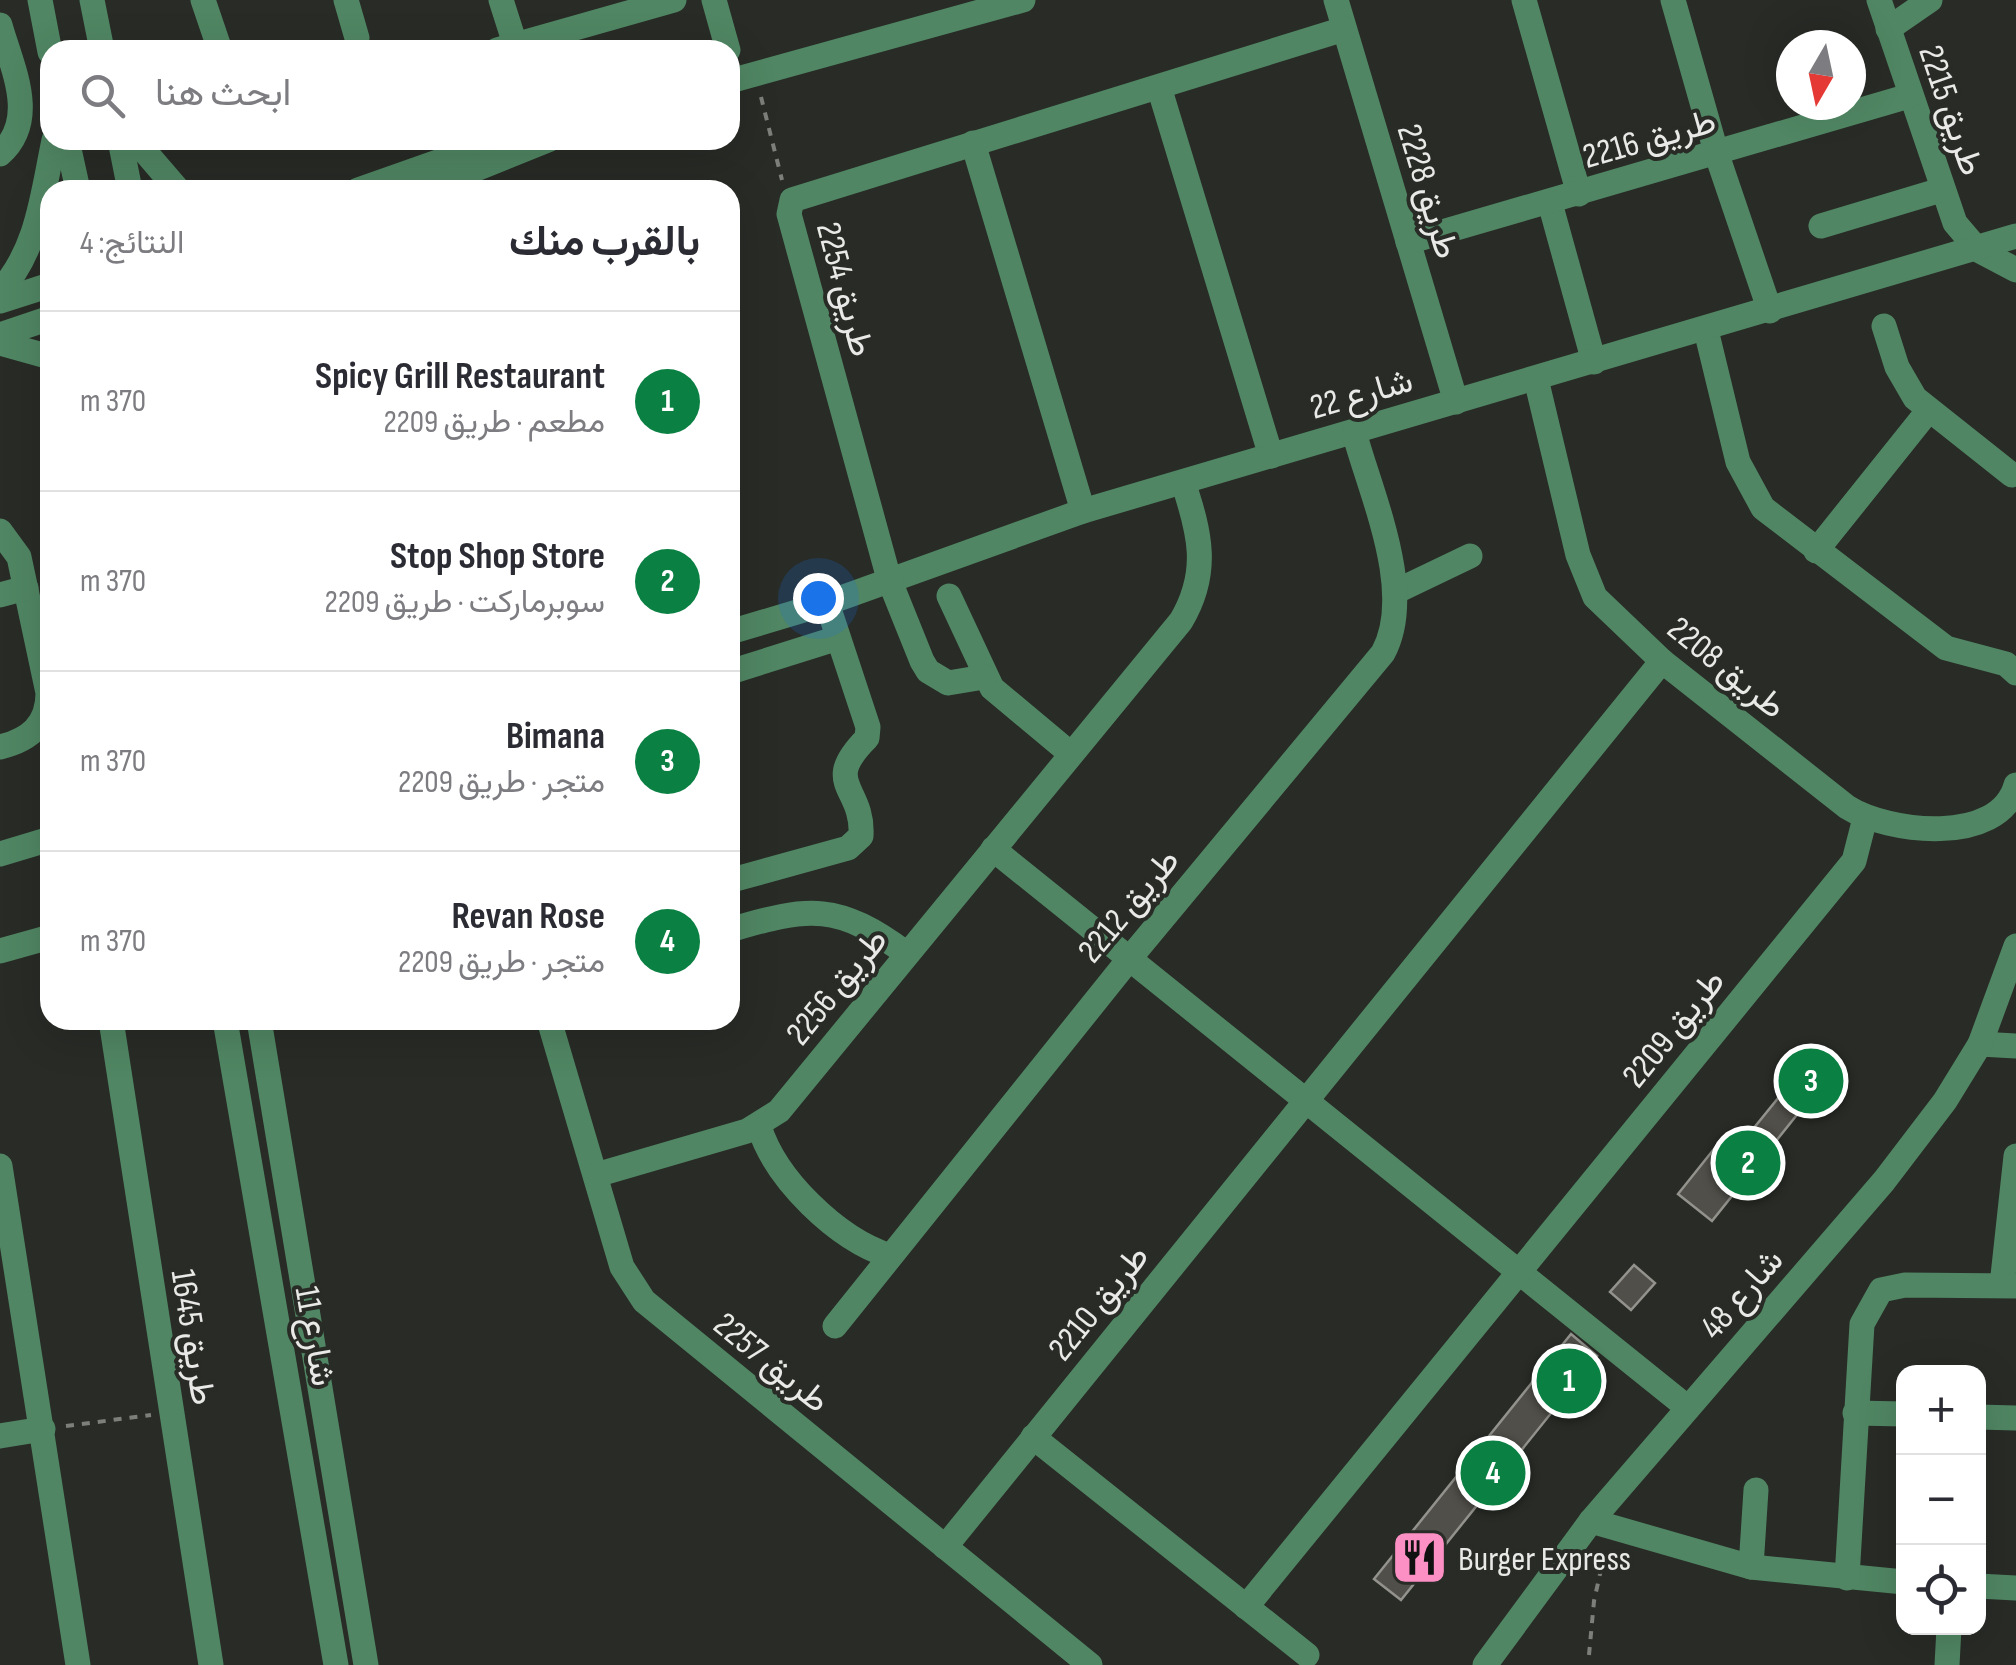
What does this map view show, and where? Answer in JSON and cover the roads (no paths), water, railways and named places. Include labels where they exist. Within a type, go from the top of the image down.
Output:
[{"type":"street","points":[[40,0],[48,40]]},
{"type":"street","points":[[92,0],[100,40]]},
{"type":"street","points":[[203,0],[217,40]]},
{"type":"street","points":[[346,0],[357,38]]},
{"type":"street","points":[[501,0],[505,40]]},
{"type":"street","points":[[531,40],[674,0]]},
{"type":"street","points":[[714,0],[725,40]]},
{"type":"street","points":[[740,71],[1023,0]]},
{"type":"street","name":"طريق 2228","points":[[1336,0],[1456,402]]},
{"type":"street","points":[[1524,0],[1578,194]]},
{"type":"street","points":[[1673,0],[1717,155],[1770,311]]},
{"type":"street","name":"طريق 2215","points":[[1879,0],[1908,96],[1955,224],[1978,250],[2016,270]]},
{"type":"street","points":[[1888,28],[1930,0]]},
{"type":"street","points":[[0,25],[22,114],[19,130],[0,154]]},
{"type":"street","name":"طريق 2254","points":[[889,580],[789,207],[799,196],[1344,30]]},
{"type":"street","points":[[1159,87],[1271,456]]},
{"type":"street","name":"طريق 2216","points":[[1408,242],[1717,155],[1908,96]]},
{"type":"street","points":[[972,143],[1083,511]]},
{"type":"street","points":[[45,180],[52,150]]},
{"type":"street","points":[[70,150],[76,180]]},
{"type":"street","points":[[122,150],[128,180]]},
{"type":"street","points":[[144,150],[169,180]]},
{"type":"street","points":[[445,180],[494,152]]},
{"type":"street","points":[[394,180],[494,152]]},
{"type":"street","points":[[485,180],[494,152]]},
{"type":"street","points":[[1821,226],[1940,190]]},
{"type":"street","points":[[0,291],[20,263],[40,200]]},
{"type":"street","points":[[1550,203],[1594,362]]},
{"type":"street","name":"شارع 22","points":[[740,629],[827,603],[1083,511],[2016,236]]},
{"type":"street","points":[[0,301],[40,289]]},
{"type":"street","points":[[0,335],[40,321]]},
{"type":"street","points":[[1884,326],[1904,384],[1928,410],[2012,476]]},
{"type":"street","points":[[1706,330],[1743,478],[1763,508],[1946,648],[2006,664],[2016,673]]},
{"type":"street","points":[[0,343],[40,354]]},
{"type":"street","name":"طريق 2208","points":[[1536,379],[1586,578],[1607,612],[1662,662],[1865,818]]},
{"type":"street","points":[[1816,551],[1928,410]]},
{"type":"street","name":"طريق 2212","points":[[834,1326],[1130,958],[1384,653],[1396,623],[1397,591],[1354,432]]},
{"type":"street","name":"طريق 2256","points":[[596,1175],[759,1126],[779,1111],[1193,600],[1202,552],[1183,482]]},
{"type":"street","points":[[0,530],[18,557],[40,662]]},
{"type":"street","points":[[1397,591],[1470,556]]},
{"type":"street","points":[[889,580],[928,671],[948,683],[984,677]]},
{"type":"street","points":[[0,595],[26,588]]},
{"type":"street","points":[[949,596],[984,677],[1002,698],[1071,754]]},
{"type":"street","points":[[740,878],[848,848],[860,836],[844,769],[848,755],[867,738],[868,727],[827,603]]},
{"type":"street","points":[[740,662],[838,638]]},
{"type":"street","name":"طريق 2210","points":[[945,1547],[1662,662]]},
{"type":"street","points":[[0,748],[33,733],[40,719]]},
{"type":"street","points":[[1865,818],[1943,827],[1980,824],[2005,808],[2016,785]]},
{"type":"street","name":"طريق 2209","points":[[1246,1607],[1854,861],[1865,818]]},
{"type":"street","points":[[0,854],[40,842]]},
{"type":"street","points":[[992,848],[1688,1408]]},
{"type":"street","points":[[740,927],[780,915],[829,912],[853,918],[906,954]]},
{"type":"street","points":[[0,951],[40,940]]},
{"type":"street","name":"شارع 48","points":[[1485,1665],[1601,1524],[1688,1408],[1884,1181],[1945,1101],[1980,1044],[2016,946]]},
{"type":"street","name":"طريق 1645","points":[[113,1030],[211,1665]]},
{"type":"street","name":"شارع 11","points":[[226,1030],[336,1665]]},
{"type":"street","name":"شارع 11","points":[[261,1030],[366,1665]]},
{"type":"street","name":"طريق 2257","points":[[551,1030],[622,1267],[644,1301],[1090,1665]]},
{"type":"street","points":[[1980,1044],[2016,1046]]},
{"type":"street","points":[[759,1126],[772,1162],[792,1186],[857,1241],[890,1256]]},
{"type":"street","points":[[1847,1578],[1862,1324],[1881,1290],[1905,1285],[2009,1286],[2016,1156]]},
{"type":"street","points":[[0,1166],[78,1665]]},
{"type":"street","points":[[1855,1413],[1896,1414]]},
{"type":"street","points":[[1986,1417],[2016,1418]]},
{"type":"street","points":[[0,1436],[44,1430]]},
{"type":"street","points":[[1034,1437],[1307,1655]]},
{"type":"street","points":[[1751,1566],[1756,1490]]},
{"type":"street","points":[[1601,1524],[1751,1566],[1896,1581]]},
{"type":"street","points":[[1986,1586],[2016,1588]]},
{"type":"street","points":[[1948,1665],[1950,1635]]},
{"type":"place","name":"Bimana","points":[[1811,1081]]},
{"type":"place","name":"Stop Shop Store","points":[[1748,1163]]},
{"type":"place","name":"Spicy Grill Restaurant","points":[[1569,1381]]},
{"type":"place","name":"Revan Rose","points":[[1493,1473]]},
{"type":"place","name":"Burger Express","points":[[1419,1558]]}]
